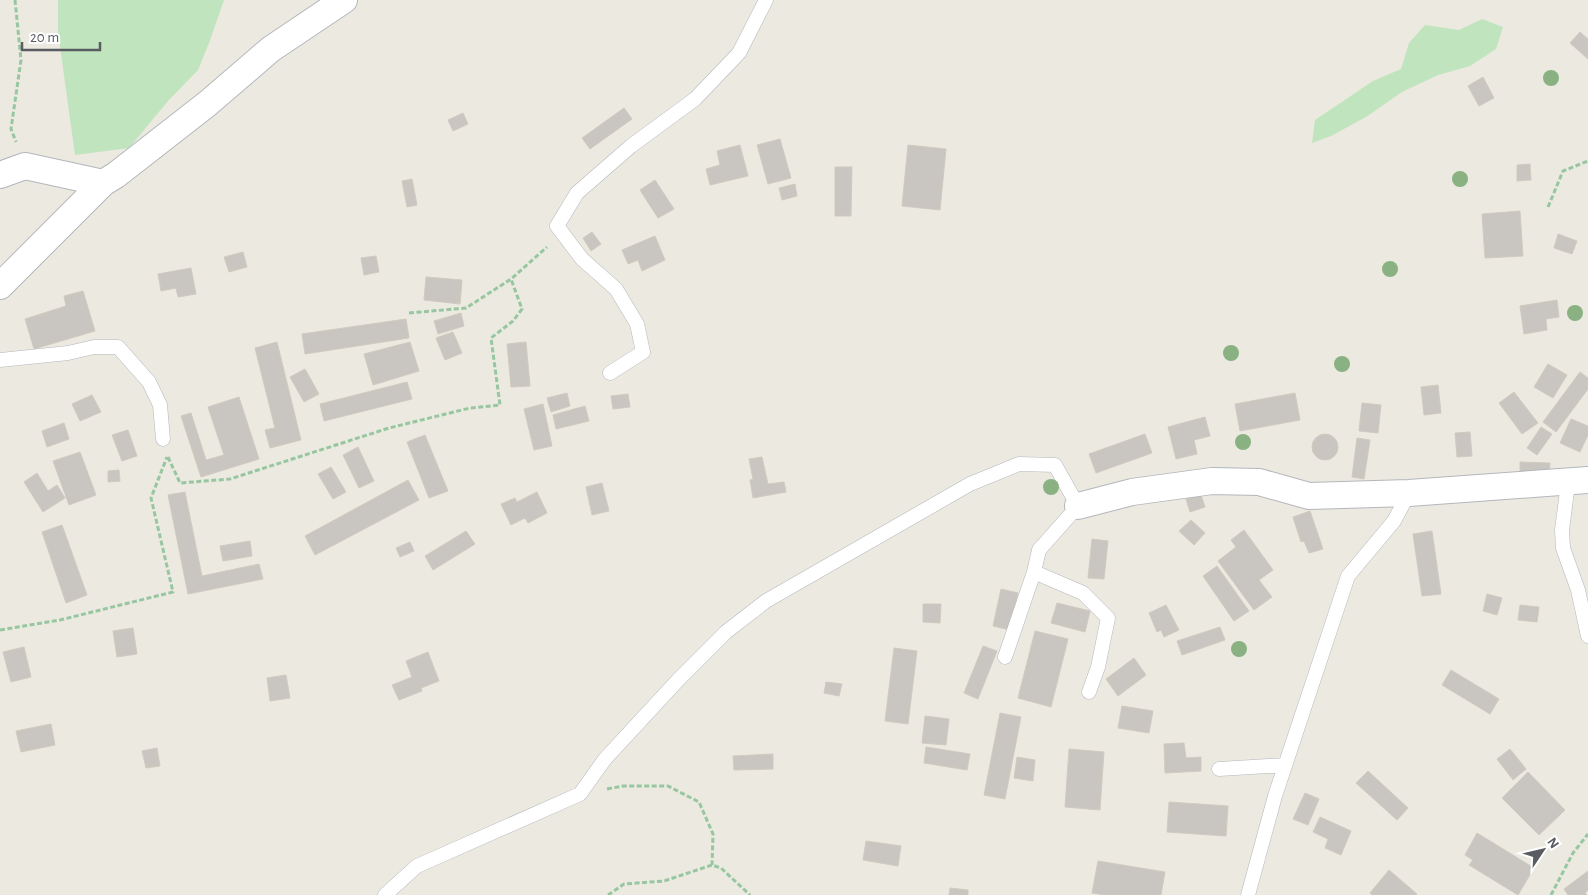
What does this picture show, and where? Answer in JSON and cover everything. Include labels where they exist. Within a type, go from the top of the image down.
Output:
[{"type":"street","points":[[0,286],[104,183],[207,104],[271,49],[344,0]]},
{"type":"street","points":[[0,175],[25,166],[104,183]]},
{"type":"street","points":[[1078,506],[1132,492],[1212,481],[1259,482],[1309,496],[1410,493],[1578,481]]},
{"type":"lane","points":[[610,373],[643,352],[637,324],[616,289],[582,259],[557,226],[577,194],[631,146],[695,99],[739,54],[766,0]]},
{"type":"lane","points":[[0,360],[68,353],[94,347],[118,346],[149,382],[160,405],[164,440]]},
{"type":"lane","points":[[385,895],[417,866],[580,794],[605,759],[678,680],[726,632],[766,601],[970,484],[1019,464],[1055,465],[1078,506],[1039,550],[1034,572],[1005,657]]},
{"type":"lane","points":[[1578,481],[1562,530],[1564,548],[1578,590],[1588,636]]},
{"type":"lane","points":[[1248,895],[1275,796],[1348,576],[1394,521],[1410,493]]},
{"type":"lane","points":[[1034,572],[1083,593],[1108,618],[1098,667],[1089,692]]},
{"type":"lane","points":[[1219,769],[1285,765]]},
{"type":"path","points":[[15,0],[21,60],[10,129],[25,166]]},
{"type":"path","points":[[1548,207],[1563,171],[1588,161]]},
{"type":"path","points":[[409,314],[466,308],[511,279],[563,233]]},
{"type":"path","points":[[164,440],[168,457],[180,483],[230,479],[389,428],[470,408],[500,405],[491,338],[513,321],[522,309],[511,279]]},
{"type":"path","points":[[0,630],[60,620],[173,592],[151,498],[168,457]]},
{"type":"path","points":[[580,794],[624,786],[668,786],[699,802],[713,834],[712,865]]},
{"type":"path","points":[[1551,895],[1573,853],[1588,834]]},
{"type":"path","points":[[608,895],[624,884],[664,881],[712,865],[721,868],[750,895]]},
{"type":"green space","points":[[58,0],[224,0],[198,70],[168,101],[129,148],[75,155],[58,32]]},
{"type":"green space","points":[[1482,19],[1503,27],[1496,49],[1470,66],[1438,75],[1402,92],[1366,117],[1331,136],[1312,143],[1315,120],[1373,81],[1401,69],[1409,43],[1425,25],[1459,30]]},
{"type":"building","points":[[1580,32],[1588,39],[1588,59],[1570,43]]},
{"type":"building","points":[[1483,77],[1494,98],[1479,106],[1468,86]]},
{"type":"building","points":[[624,108],[632,119],[590,149],[582,138]]},
{"type":"building","points":[[463,113],[468,124],[453,131],[448,120]]},
{"type":"building","points":[[780,139],[791,178],[768,184],[757,145]]},
{"type":"building","points":[[740,145],[748,176],[710,185],[706,169],[720,165],[717,151]]},
{"type":"building","points":[[908,145],[946,149],[940,210],[902,206]]},
{"type":"building","points":[[1530,164],[1531,180],[1517,181],[1517,165]]},
{"type":"building","points":[[835,167],[852,167],[851,216],[835,216]]},
{"type":"building","points":[[412,179],[417,205],[407,207],[402,181]]},
{"type":"building","points":[[655,180],[674,209],[658,218],[640,190]]},
{"type":"building","points":[[795,184],[797,196],[782,200],[779,188]]},
{"type":"building","points":[[1520,211],[1523,256],[1485,258],[1482,214]]},
{"type":"building","points":[[592,232],[601,244],[591,251],[583,238]]},
{"type":"building","points":[[1558,234],[1577,241],[1572,254],[1554,248]]},
{"type":"building","points":[[655,236],[665,260],[642,271],[638,260],[628,264],[622,250]]},
{"type":"building","points":[[243,252],[247,267],[229,272],[224,257]]},
{"type":"building","points":[[376,256],[379,272],[364,275],[361,258]]},
{"type":"building","points":[[191,268],[196,294],[178,297],[176,288],[161,291],[158,274]]},
{"type":"building","points":[[426,277],[462,280],[460,304],[424,300]]},
{"type":"building","points":[[83,291],[95,331],[34,349],[25,319],[66,306],[64,296]]},
{"type":"building","points":[[1557,300],[1559,317],[1546,319],[1547,330],[1524,334],[1520,306]]},
{"type":"building","points":[[461,313],[464,326],[438,334],[434,321]]},
{"type":"building","points":[[406,319],[409,338],[305,354],[302,334]]},
{"type":"building","points":[[453,332],[462,353],[445,360],[436,338]]},
{"type":"building","points":[[277,342],[301,440],[270,448],[265,430],[275,428],[255,348]]},
{"type":"building","points":[[410,342],[419,371],[373,385],[364,354]]},
{"type":"building","points":[[526,342],[530,386],[511,387],[507,344]]},
{"type":"building","points":[[1548,364],[1567,375],[1553,398],[1534,387]]},
{"type":"building","points":[[305,369],[319,394],[304,402],[290,377]]},
{"type":"building","points":[[1580,372],[1588,378],[1588,389],[1556,432],[1543,422]]},
{"type":"building","points":[[407,382],[412,399],[324,421],[320,404]]},
{"type":"building","points":[[1438,385],[1441,413],[1424,415],[1421,387]]},
{"type":"building","points":[[1514,392],[1538,423],[1522,434],[1499,403]]},
{"type":"building","points":[[567,393],[570,406],[551,412],[547,398]]},
{"type":"building","points":[[1295,393],[1300,420],[1240,431],[1235,404]]},
{"type":"building","points":[[628,394],[630,407],[613,409],[611,396]]},
{"type":"building","points":[[92,395],[101,412],[80,421],[72,404]]},
{"type":"building","points":[[239,397],[259,459],[201,477],[181,416],[191,413],[206,460],[224,455],[208,407]]},
{"type":"building","points":[[1362,403],[1381,405],[1378,433],[1359,431]]},
{"type":"building","points":[[543,404],[552,446],[534,450],[524,409]]},
{"type":"building","points":[[585,406],[589,421],[556,429],[553,415]]},
{"type":"building","points":[[1205,417],[1210,436],[1194,440],[1197,454],[1176,459],[1168,427]]},
{"type":"building","points":[[1571,419],[1588,426],[1588,435],[1580,452],[1560,443]]},
{"type":"building","points":[[64,423],[69,439],[47,447],[42,431]]},
{"type":"building","points":[[1541,427],[1552,434],[1537,455],[1527,448]]},
{"type":"building","points":[[128,430],[137,456],[122,461],[112,435]]},
{"type":"building","points":[[1470,432],[1472,456],[1457,457],[1455,433]]},
{"type":"building","points":[[1145,434],[1152,453],[1096,473],[1089,454]]},
{"type":"building","points":[[1325,434],[1334,438],[1338,447],[1334,456],[1325,460],[1316,456],[1312,447],[1316,438]]},
{"type":"building","points":[[425,435],[448,491],[429,498],[407,442]]},
{"type":"building","points":[[1357,438],[1370,440],[1364,479],[1352,477]]},
{"type":"building","points":[[358,447],[374,481],[359,488],[343,455]]},
{"type":"building","points":[[80,452],[96,495],[69,505],[53,461]]},
{"type":"building","points":[[762,457],[768,484],[784,482],[786,492],[753,498],[750,480],[753,479],[749,459]]},
{"type":"building","points":[[1520,462],[1550,463],[1549,477],[1520,477]]},
{"type":"building","points":[[331,467],[346,492],[333,499],[318,474]]},
{"type":"building","points":[[119,470],[120,481],[108,482],[108,471]]},
{"type":"building","points":[[37,473],[48,491],[57,485],[65,498],[43,512],[24,482]]},
{"type":"building","points":[[408,480],[419,500],[315,555],[305,536]]},
{"type":"building","points":[[602,483],[609,511],[592,515],[586,487]]},
{"type":"building","points":[[185,492],[202,576],[259,564],[263,579],[188,594],[168,495]]},
{"type":"building","points":[[537,492],[547,513],[528,523],[525,518],[511,525],[501,504],[515,498],[517,502]]},
{"type":"building","points":[[1201,495],[1205,507],[1190,512],[1186,499]]},
{"type":"building","points":[[1310,511],[1323,549],[1309,553],[1304,541],[1301,542],[1293,517]]},
{"type":"building","points":[[1191,520],[1205,533],[1194,545],[1179,531]]},
{"type":"building","points":[[62,525],[87,595],[66,603],[42,532]]},
{"type":"building","points":[[1244,530],[1273,570],[1259,580],[1272,597],[1254,610],[1218,561],[1236,547],[1231,540]]},
{"type":"building","points":[[466,531],[475,544],[433,570],[425,556]]},
{"type":"building","points":[[1432,531],[1441,594],[1422,596],[1413,534]]},
{"type":"building","points":[[1092,539],[1108,541],[1104,579],[1088,578]]},
{"type":"building","points":[[250,541],[252,556],[223,561],[220,546]]},
{"type":"building","points":[[410,542],[414,551],[400,557],[396,548]]},
{"type":"building","points":[[1217,566],[1249,611],[1234,621],[1203,576]]},
{"type":"building","points":[[1001,589],[1018,593],[1010,630],[993,626]]},
{"type":"building","points":[[1487,594],[1502,598],[1497,615],[1483,611]]},
{"type":"building","points":[[1057,603],[1090,611],[1085,632],[1051,623]]},
{"type":"building","points":[[923,604],[941,604],[940,623],[923,622]]},
{"type":"building","points":[[1166,605],[1179,630],[1164,637],[1161,630],[1157,632],[1149,613]]},
{"type":"building","points":[[1520,605],[1539,607],[1537,622],[1518,620]]},
{"type":"building","points":[[1220,627],[1225,640],[1182,655],[1177,641]]},
{"type":"building","points":[[133,628],[137,654],[117,657],[113,631]]},
{"type":"building","points":[[1035,631],[1068,639],[1051,707],[1018,698]]},
{"type":"building","points":[[983,646],[997,651],[978,699],[964,693]]},
{"type":"building","points":[[24,647],[31,677],[11,682],[3,652]]},
{"type":"building","points":[[894,648],[917,651],[908,724],[885,721]]},
{"type":"building","points":[[428,652],[439,681],[421,688],[422,691],[399,700],[392,685],[412,677],[406,661]]},
{"type":"building","points":[[1134,658],[1146,675],[1118,696],[1106,679]]},
{"type":"building","points":[[1451,670],[1499,699],[1490,714],[1442,685]]},
{"type":"building","points":[[286,675],[290,698],[270,701],[267,678]]},
{"type":"building","points":[[826,682],[842,684],[839,696],[824,693]]},
{"type":"building","points":[[1122,706],[1153,711],[1149,733],[1118,728]]},
{"type":"building","points":[[1000,713],[1021,717],[1005,799],[984,795]]},
{"type":"building","points":[[925,716],[949,719],[946,745],[922,743]]},
{"type":"building","points":[[51,724],[55,745],[21,752],[16,731]]},
{"type":"building","points":[[1184,743],[1186,758],[1201,757],[1201,771],[1165,773],[1164,744]]},
{"type":"building","points":[[926,747],[970,754],[967,770],[924,763]]},
{"type":"building","points":[[157,748],[160,766],[146,768],[142,751]]},
{"type":"building","points":[[1069,749],[1104,752],[1100,810],[1065,807]]},
{"type":"building","points":[[1510,749],[1526,769],[1513,780],[1497,759]]},
{"type":"building","points":[[773,754],[773,769],[734,770],[733,756]]},
{"type":"building","points":[[1017,757],[1035,760],[1033,781],[1014,778]]},
{"type":"building","points":[[1368,771],[1408,808],[1397,820],[1356,783]]},
{"type":"building","points":[[1528,772],[1565,810],[1539,835],[1502,798]]},
{"type":"building","points":[[1305,793],[1319,799],[1308,825],[1293,819]]},
{"type":"building","points":[[1169,802],[1228,806],[1226,836],[1167,832]]},
{"type":"building","points":[[1320,817],[1351,831],[1341,855],[1325,848],[1328,839],[1313,832]]},
{"type":"building","points":[[1477,833],[1534,868],[1518,895],[1469,865],[1473,860],[1465,855]]},
{"type":"building","points":[[866,841],[901,846],[898,866],[863,860]]},
{"type":"building","points":[[1098,861],[1165,872],[1161,895],[1105,895],[1092,893]]},
{"type":"building","points":[[1389,870],[1417,894],[1372,895],[1370,893]]},
{"type":"building","points":[[1588,871],[1588,890],[1585,893],[1587,895],[1568,895],[1564,889]]},
{"type":"building","points":[[950,888],[968,890],[968,895],[949,895]]}]
